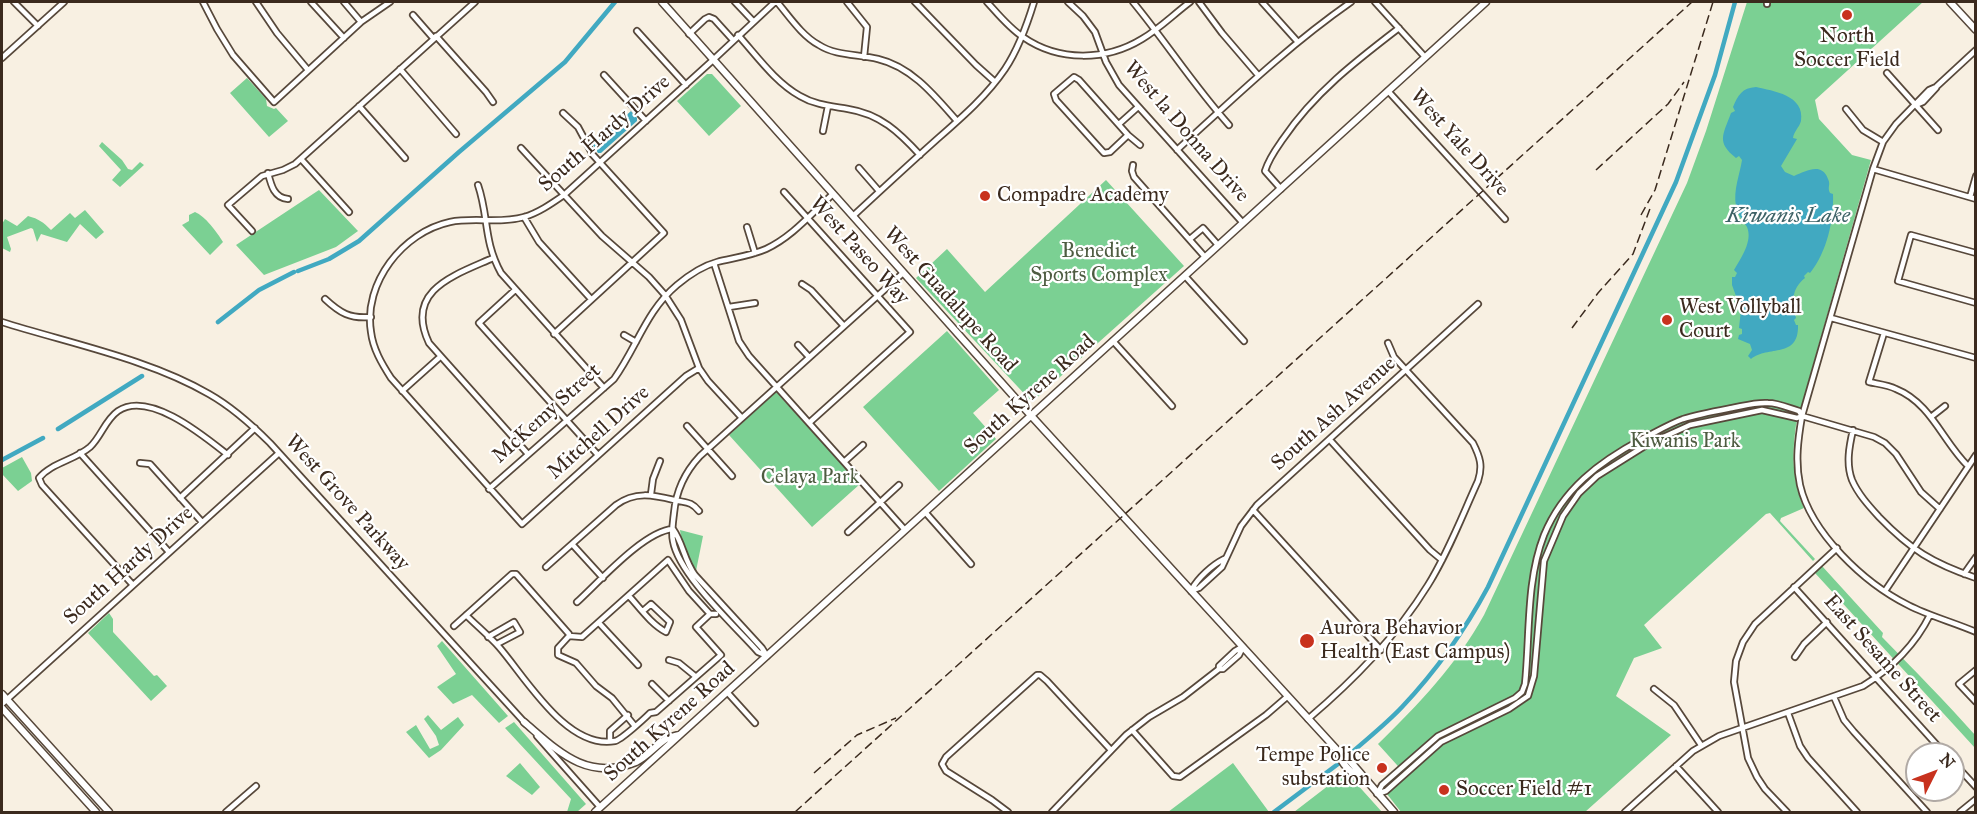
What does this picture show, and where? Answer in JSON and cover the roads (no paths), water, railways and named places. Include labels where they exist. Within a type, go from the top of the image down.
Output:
[{"type":"main road","name":"West Guadalupe Road","points":[[662,2],[1032,416],[1347,761],[1357,777],[1364,779],[1394,813]]},
{"type":"main road","name":"South Kyrene Road","points":[[598,810],[1486,2]]},
{"type":"main road","points":[[1950,2],[1976,30]]},
{"type":"main road","points":[[3,701],[96,813]]},
{"type":"main road","points":[[3,701],[110,813]]},
{"type":"main road","points":[[524,722],[560,753],[580,763],[603,767],[636,761],[649,754],[667,739],[682,733]]},
{"type":"street","points":[[14,2],[38,26]]},
{"type":"street","points":[[2,58],[64,2]]},
{"type":"street","points":[[203,2],[233,55],[274,102],[361,22],[390,2]]},
{"type":"street","points":[[256,2],[277,33],[308,70]]},
{"type":"street","points":[[311,2],[344,38]]},
{"type":"street","points":[[344,2],[361,22]]},
{"type":"street","points":[[252,231],[228,205],[256,179],[268,173],[283,170],[301,159],[475,2]]},
{"type":"street","points":[[735,2],[753,21]]},
{"type":"street","points":[[773,2],[818,45],[829,50],[893,64],[913,75],[957,121]]},
{"type":"street","name":"South Hardy Drive","points":[[371,317],[374,295],[384,270],[414,239],[449,222],[524,217],[546,207],[564,195],[600,163],[773,2]]},
{"type":"street","points":[[847,2],[867,27],[864,57]]},
{"type":"street","points":[[915,2],[995,82]]},
{"type":"street","points":[[987,2],[1022,36],[1038,46],[1055,52],[1087,56],[1119,50],[1136,42],[1190,2]]},
{"type":"street","points":[[853,216],[957,121],[995,82],[1010,61],[1034,2]]},
{"type":"street","name":"West la Donna Drive","points":[[1068,2],[1095,32],[1102,54],[1114,76],[1138,107],[1243,223]]},
{"type":"street","points":[[1133,2],[1190,79],[1229,125]]},
{"type":"street","points":[[1199,2],[1227,40],[1258,75]]},
{"type":"street","points":[[1262,2],[1268,5],[1297,41]]},
{"type":"street","points":[[1177,150],[1297,41],[1351,2]]},
{"type":"street","points":[[1375,2],[1425,57]]},
{"type":"street","points":[[413,15],[493,102]]},
{"type":"street","points":[[690,33],[709,17],[714,19],[733,40]]},
{"type":"street","points":[[1281,189],[1265,171],[1268,160],[1293,124],[1327,86],[1399,28]]},
{"type":"street","points":[[637,31],[686,85]]},
{"type":"street","points":[[738,35],[789,89],[812,102],[872,115],[889,124],[920,155]]},
{"type":"street","points":[[1976,50],[1920,99],[1896,124],[1883,142],[1802,416],[1797,453],[1800,484],[1812,514],[1837,548],[1868,580],[1907,604],[1976,632]]},
{"type":"street","points":[[399,69],[456,134]]},
{"type":"street","points":[[1887,73],[1938,130]]},
{"type":"street","points":[[604,75],[646,121]]},
{"type":"street","points":[[1128,135],[1110,152],[1104,153],[1053,97],[1054,94],[1074,77],[1140,145]]},
{"type":"street","name":"West Yale Drive","points":[[1388,90],[1505,219]]},
{"type":"street","points":[[359,106],[405,158]]},
{"type":"street","points":[[823,131],[828,106]]},
{"type":"street","points":[[1119,124],[1138,107]]},
{"type":"street","points":[[1846,109],[1863,130],[1883,142]]},
{"type":"street","points":[[554,334],[664,233],[593,155],[578,127],[563,113]]},
{"type":"street","points":[[521,148],[602,236],[665,295],[681,320],[699,368],[742,418]]},
{"type":"street","points":[[301,159],[349,212]]},
{"type":"street","points":[[1133,165],[1134,177],[1206,257]]},
{"type":"street","points":[[859,168],[879,191]]},
{"type":"street","points":[[1873,170],[1973,198],[1976,176]]},
{"type":"street","points":[[268,173],[276,193],[288,199]]},
{"type":"street","points":[[478,185],[483,199],[487,240],[493,258],[515,290],[604,388]]},
{"type":"street","name":"West Paseo Way","points":[[784,192],[910,332],[809,423]]},
{"type":"street","name":"McKemy Street","points":[[489,489],[604,388],[623,366],[653,310],[665,295],[692,273],[714,263],[766,249],[788,235],[833,194]]},
{"type":"street","points":[[524,217],[539,242],[591,299]]},
{"type":"street","points":[[747,227],[755,253]]},
{"type":"street","points":[[1190,239],[1203,228],[1218,245]]},
{"type":"street","points":[[1976,253],[1911,235],[1898,281],[1976,303]]},
{"type":"street","points":[[493,258],[447,280],[430,293],[424,305],[423,331],[440,357],[528,454]]},
{"type":"street","points":[[714,263],[739,340],[749,356],[905,530]]},
{"type":"street","points":[[767,656],[758,652],[687,573],[672,538],[679,488],[688,471],[708,449],[903,273]]},
{"type":"street","points":[[1185,276],[1244,341]]},
{"type":"street","points":[[802,284],[811,290],[844,326]]},
{"type":"street","points":[[515,290],[479,323],[598,455]]},
{"type":"street","points":[[325,299],[341,313],[358,318],[371,317],[371,331],[380,359],[402,391],[489,489]]},
{"type":"street","points":[[729,307],[755,303]]},
{"type":"street","name":"South Ash Avenue","points":[[1191,591],[1222,567],[1241,526],[1253,510],[1478,304]]},
{"type":"street","points":[[1831,318],[1976,358]]},
{"type":"street","name":"West Grove Parkway","points":[[2,321],[158,369],[210,394],[255,428],[524,722],[598,810]]},
{"type":"street","points":[[1884,333],[1869,382],[1896,389],[1913,399],[1932,417],[1955,453],[1968,466]]},
{"type":"street","points":[[624,335],[636,342]]},
{"type":"street","points":[[1113,341],[1172,406]]},
{"type":"street","points":[[1308,719],[1349,684],[1381,650],[1414,606],[1442,560],[1482,470],[1473,443],[1394,357],[1388,343]]},
{"type":"street","points":[[798,345],[809,357]]},
{"type":"street","points":[[402,391],[440,357]]},
{"type":"street","name":"Mitchell Drive","points":[[489,489],[522,524],[686,376],[699,368]]},
{"type":"street","points":[[1377,794],[1382,785],[1396,771],[1428,744],[1449,730],[1515,698],[1524,688],[1535,570],[1543,538],[1568,494],[1585,476],[1610,457],[1663,428],[1688,418],[1766,402],[1799,411],[1802,416]]},
{"type":"street","points":[[133,585],[42,485],[39,478],[41,475],[93,445],[112,416],[120,409],[138,405],[150,407],[182,422],[228,454]]},
{"type":"street","points":[[1932,417],[1945,406]]},
{"type":"street","points":[[1785,415],[1787,408]]},
{"type":"street","points":[[1377,794],[1386,791],[1445,740],[1520,703],[1530,692],[1534,676],[1544,561],[1560,521],[1579,493],[1609,466],[1669,433],[1690,424],[1762,410],[1797,418],[1802,416],[1853,430],[1885,443],[1896,454],[1921,492],[1940,509]]},
{"type":"street","points":[[1688,418],[1690,424]]},
{"type":"street","points":[[687,426],[732,476]]},
{"type":"street","points":[[180,498],[255,428]]},
{"type":"street","points":[[1853,430],[1849,447],[1849,464],[1852,480],[1861,497],[1912,549],[1941,565],[1976,578]]},
{"type":"street","points":[[1330,440],[1430,550],[1442,560]]},
{"type":"street","points":[[844,462],[863,445]]},
{"type":"street","points":[[80,453],[169,552]]},
{"type":"street","name":"South Hardy Drive","points":[[3,701],[279,453]]},
{"type":"street","points":[[1885,591],[1976,455]]},
{"type":"street","points":[[651,494],[660,461]]},
{"type":"street","points":[[140,463],[150,464],[202,522]]},
{"type":"street","points":[[848,532],[899,485]]},
{"type":"street","points":[[546,567],[623,500],[651,494],[693,504],[699,511]]},
{"type":"street","points":[[1253,510],[1381,650]]},
{"type":"street","points":[[925,512],[971,564]]},
{"type":"street","points":[[577,602],[652,536],[662,531],[674,530]]},
{"type":"street","points":[[572,544],[603,578]]},
{"type":"street","points":[[1787,813],[1757,777],[1749,758],[1734,682],[1741,647],[1755,624],[1837,548]]},
{"type":"street","points":[[1964,574],[1976,557]]},
{"type":"street","points":[[454,626],[466,615],[512,574],[516,574],[569,636],[580,638],[668,560],[689,591],[713,614],[696,627],[721,655],[669,701],[638,725],[634,725],[624,737],[616,741],[588,738],[566,726],[497,644],[466,615]]},
{"type":"street","name":"East Sesame Street","points":[[1794,587],[1935,742]]},
{"type":"street","points":[[629,596],[643,611],[666,632],[670,622],[651,604],[643,611]]},
{"type":"street","points":[[1531,607],[1539,608]]},
{"type":"street","points":[[1625,813],[1676,766],[1701,746],[1719,736],[1834,698],[1876,678],[1910,646],[1922,631],[1930,615]]},
{"type":"street","points":[[488,637],[514,622],[520,632],[497,644]]},
{"type":"street","points":[[1795,657],[1804,644],[1827,622]]},
{"type":"street","points":[[599,623],[638,665]]},
{"type":"street","points":[[569,636],[558,648],[558,655],[576,663],[596,686],[612,698],[628,715],[634,725]]},
{"type":"street","points":[[1052,813],[1110,749],[1132,730],[1222,669],[1239,655],[1243,647]]},
{"type":"street","points":[[669,660],[679,663],[695,676]]},
{"type":"street","points":[[1976,670],[1959,684],[1976,702]]},
{"type":"street","points":[[1008,813],[946,771],[942,764],[946,757],[1034,678],[1040,675],[1110,749]]},
{"type":"street","points":[[652,684],[669,701]]},
{"type":"street","points":[[1654,689],[1674,705],[1701,746]]},
{"type":"street","points":[[728,692],[755,723]]},
{"type":"street","points":[[1132,730],[1177,778],[1266,715],[1288,696]]},
{"type":"street","points":[[1834,698],[1844,720],[1927,813]]},
{"type":"street","points":[[1495,707],[1498,714]]},
{"type":"street","points":[[1788,713],[1800,746],[1808,758],[1857,813]]},
{"type":"street","points":[[610,741],[610,731],[628,715]]},
{"type":"street","points":[[1428,744],[1433,749]]},
{"type":"street","points":[[1676,766],[1718,813]]},
{"type":"street","points":[[1396,771],[1402,777]]},
{"type":"street","points":[[1965,775],[1976,787]]},
{"type":"street","points":[[226,813],[256,786]]},
{"type":"street","points":[[1960,813],[1976,799]]},
{"type":"water","name":"Kiwanis Lake","points":[[1756,87],[1786,96],[1798,105],[1801,121],[1793,138],[1797,139],[1781,166],[1785,172],[1794,176],[1813,169],[1822,171],[1829,181],[1833,204],[1831,225],[1825,246],[1816,265],[1810,273],[1804,276],[1805,278],[1795,291],[1793,301],[1796,318],[1794,320],[1798,325],[1797,336],[1788,347],[1751,359],[1748,356],[1752,350],[1750,344],[1738,339],[1742,334],[1742,329],[1739,328],[1741,310],[1732,285],[1732,277],[1735,277],[1737,273],[1734,270],[1748,238],[1747,227],[1738,212],[1735,200],[1742,160],[1730,152],[1723,138],[1739,96],[1747,89]]},
{"type":"water","points":[[631,111],[637,121],[601,153],[598,153],[593,145]]},
{"type":"waterway","points":[[298,271],[329,259],[359,241],[565,62],[615,2]]},
{"type":"waterway","points":[[1350,754],[1396,713],[1427,679],[1470,619],[1488,587],[1676,182],[1715,75],[1735,2]]},
{"type":"waterway","points":[[218,322],[259,290],[294,272]]},
{"type":"waterway","points":[[58,429],[142,376]]},
{"type":"waterway","points":[[2,460],[43,438]]},
{"type":"waterway","points":[[1274,812],[1338,764]]},
{"type":"railway","points":[[795,812],[1692,2]]},
{"type":"railway","points":[[1641,215],[1655,190],[1713,2]]},
{"type":"railway","points":[[1596,170],[1668,104],[1684,82]]},
{"type":"railway","points":[[1572,328],[1598,293],[1633,254],[1651,206]]},
{"type":"railway","points":[[814,773],[857,735],[896,718]]},
{"type":"place","name":"North Soccer Field","points":[[1847,15]]},
{"type":"place","name":"Compadre Academy","points":[[985,196]]},
{"type":"place","name":"West Vollyball Court","points":[[1667,320]]},
{"type":"place","name":"Aurora Behavior Health (East Campus)","points":[[1307,641]]},
{"type":"place","name":"Tempe Police substation","points":[[1382,768]]},
{"type":"place","name":"Soccer Field #1","points":[[1444,790]]},
{"type":"park label","name":"Benedict Sports Complex","points":[[1099,264]]},
{"type":"park label","name":"Kiwanis Park","points":[[1685,442]]},
{"type":"park label","name":"Celaya Park","points":[[810,478]]}]
